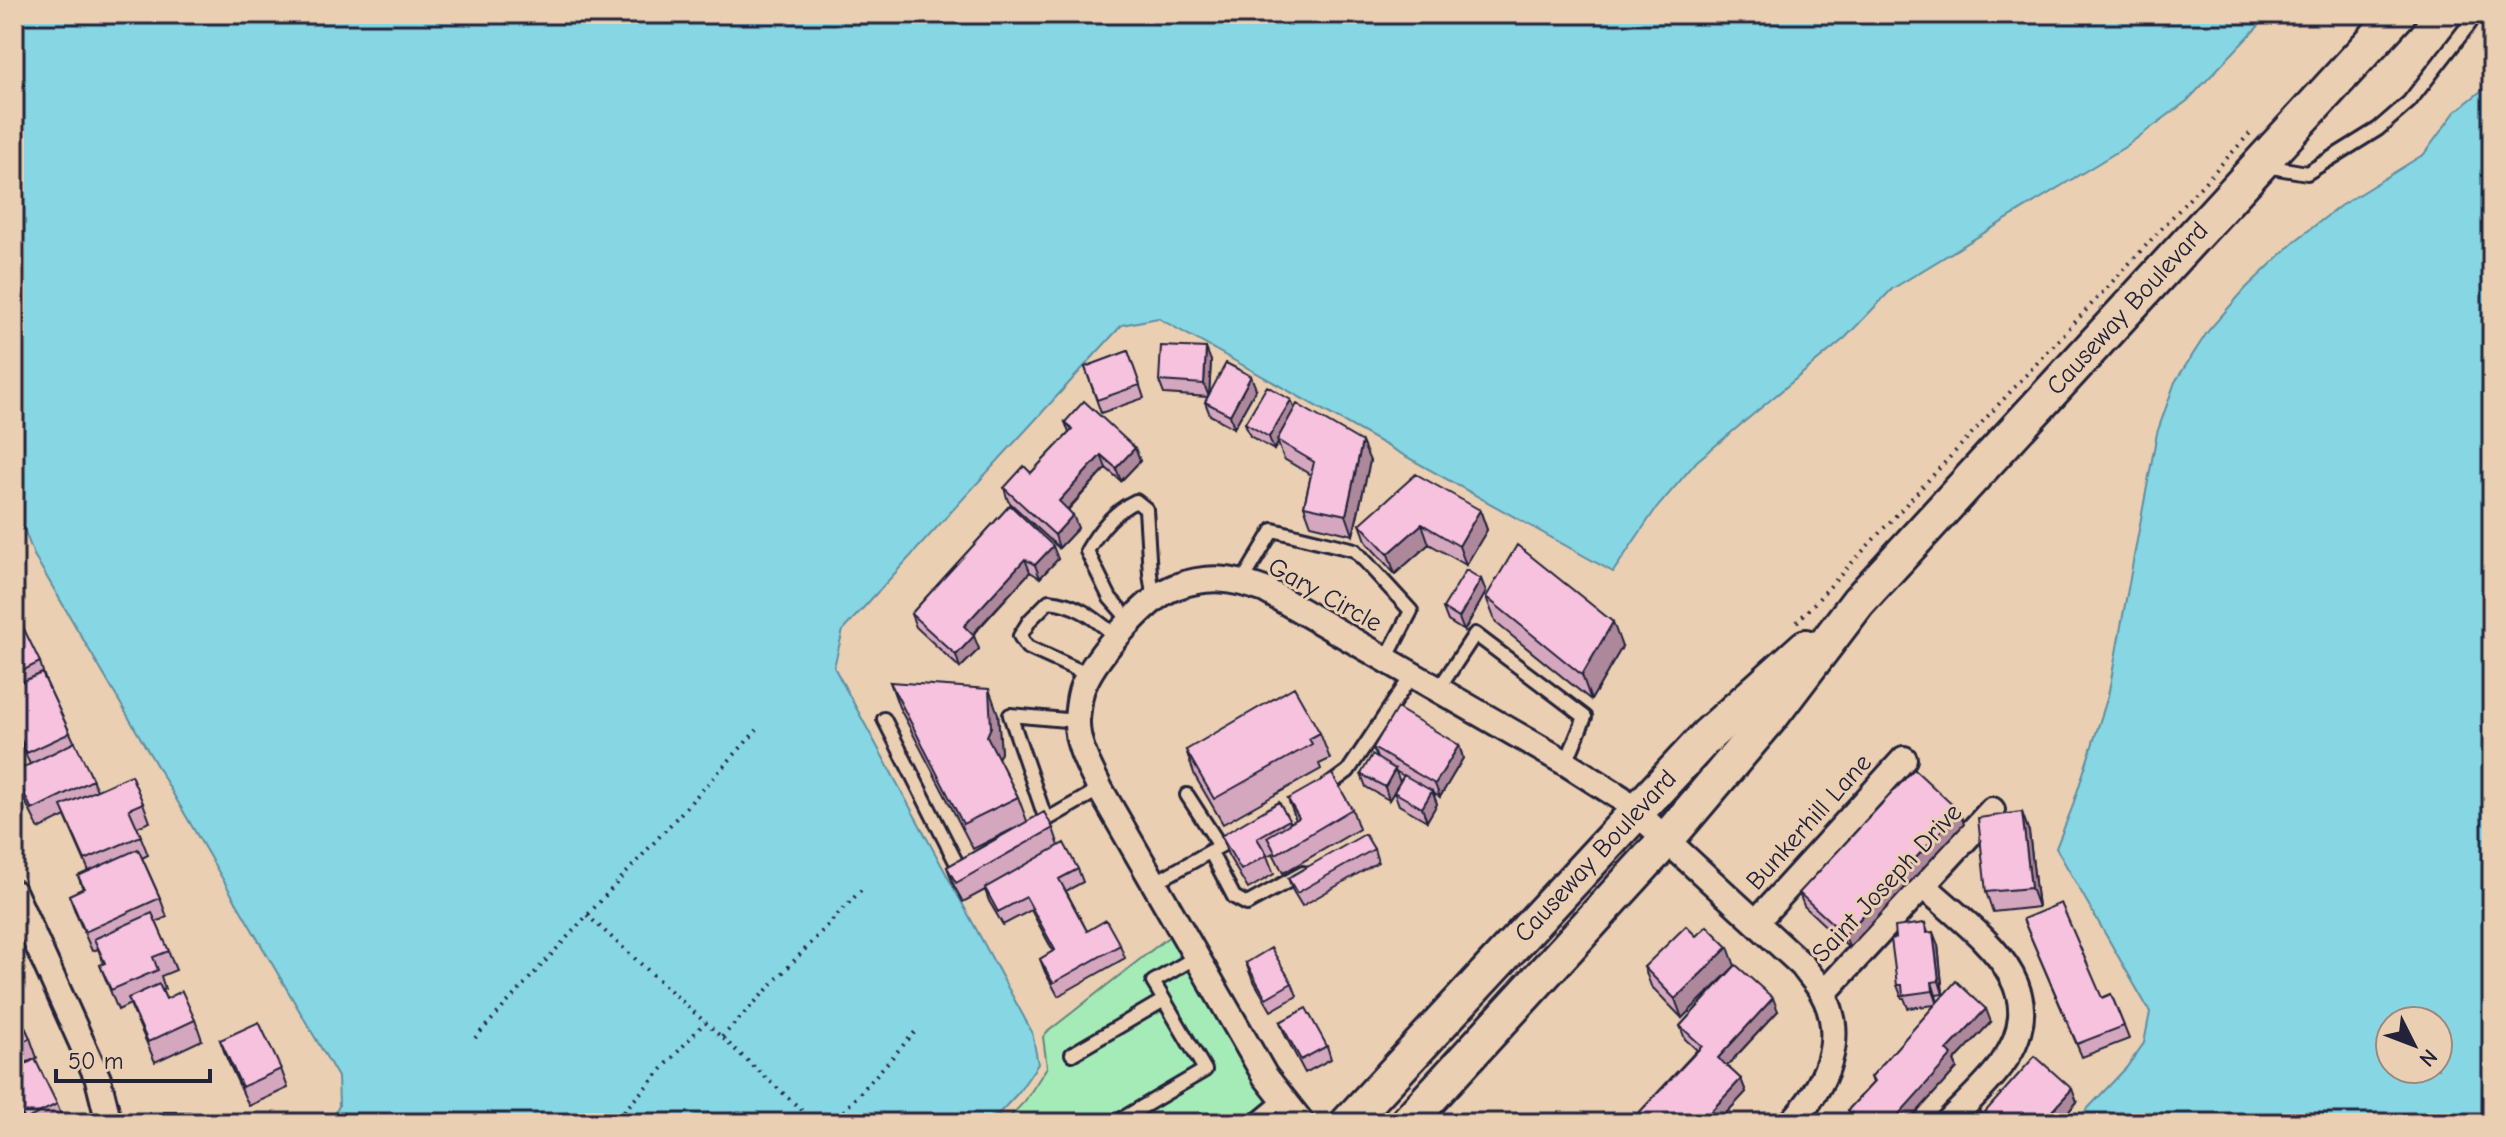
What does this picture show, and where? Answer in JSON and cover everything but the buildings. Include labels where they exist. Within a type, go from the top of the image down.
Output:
[{"type":"street","name":"Causeway Boulevard","points":[[1407,1123],[1666,840],[1772,715],[1858,602],[2398,14]]},
{"type":"street","name":"Gary Circle","points":[[1302,1123],[1265,1076],[1100,789],[1080,743],[1077,721],[1082,686],[1102,653],[1154,601],[1172,588],[1199,581],[1223,578],[1265,590],[1566,763],[1621,798],[1803,966],[1823,994]]},
{"type":"street","name":"Causeway Boulevard","points":[[1348,1123],[1707,736],[1858,602]]},
{"type":"street","name":"Bunkerhill Lane","points":[[1756,922],[1904,759]]},
{"type":"street","name":"Saint Joseph Drive","points":[[1823,994],[1992,810]]},
{"type":"street","points":[[1923,885],[1995,951],[2013,973],[2023,1003],[2019,1035],[2002,1065],[1947,1123]]},
{"type":"street","points":[[14,893],[98,1079],[109,1123]]},
{"type":"street","points":[[1791,1123],[1824,1080],[1833,1053],[1832,1022],[1823,994]]},
{"type":"lane","points":[[2259,165],[2307,173],[2378,129],[2409,102],[2470,23]]},
{"type":"lane","points":[[1124,630],[1087,551],[1096,535],[1121,508],[1136,501],[1146,509],[1154,601]]},
{"type":"lane","points":[[1242,582],[1273,530],[1355,550],[1411,611],[1385,661]]},
{"type":"lane","points":[[1089,675],[1027,647],[1020,636],[1030,620],[1049,601],[1079,607],[1124,630]]},
{"type":"lane","points":[[1438,690],[1475,634],[1585,717],[1566,763]]},
{"type":"lane","points":[[1312,795],[1338,781],[1348,771],[1412,675]]},
{"type":"lane","points":[[1046,820],[1010,715],[1077,721]]},
{"type":"lane","points":[[884,719],[960,870],[973,862]]},
{"type":"lane","points":[[1022,834],[1100,789]]},
{"type":"lane","points":[[1187,795],[1215,848],[1234,897],[1247,904],[1314,867]]},
{"type":"lane","points":[[1154,883],[1247,831]]},
{"type":"lane","points":[[1115,1123],[1205,1070],[1153,982],[1196,957]]},
{"type":"lane","points":[[1072,1054],[1164,1000]]},
{"type":"lane","points":[[1253,1123],[1282,1099]]},
{"type":"path","points":[[1795,625],[2232,149],[2263,121]]},
{"type":"path","points":[[475,1038],[757,730]]},
{"type":"path","points":[[722,1037],[862,889]]},
{"type":"path","points":[[587,915],[814,1122]]},
{"type":"path","points":[[613,1123],[705,1022]]},
{"type":"path","points":[[833,1123],[915,1032]]},
{"type":"green space","points":[[1171,935],[1288,1123],[1004,1123],[1025,1101],[1047,1067],[1043,1037],[1046,1033]]},
{"type":"water","points":[[14,14],[2270,14],[2187,101],[2125,147],[1892,289],[1845,338],[1697,461],[1655,510],[1613,572],[1158,318],[1122,325],[843,630],[834,667],[1032,1032],[1038,1064],[1018,1093],[990,1123],[330,1123],[339,1106],[338,1077],[34,555],[14,503]]},
{"type":"water","points":[[2492,82],[2492,1123],[2074,1123],[2126,1068],[2144,1043],[2150,1012],[2056,848],[2108,696],[2157,433],[2175,382],[2208,331],[2246,288],[2295,241],[2340,206],[2424,154],[2455,112]]}]
